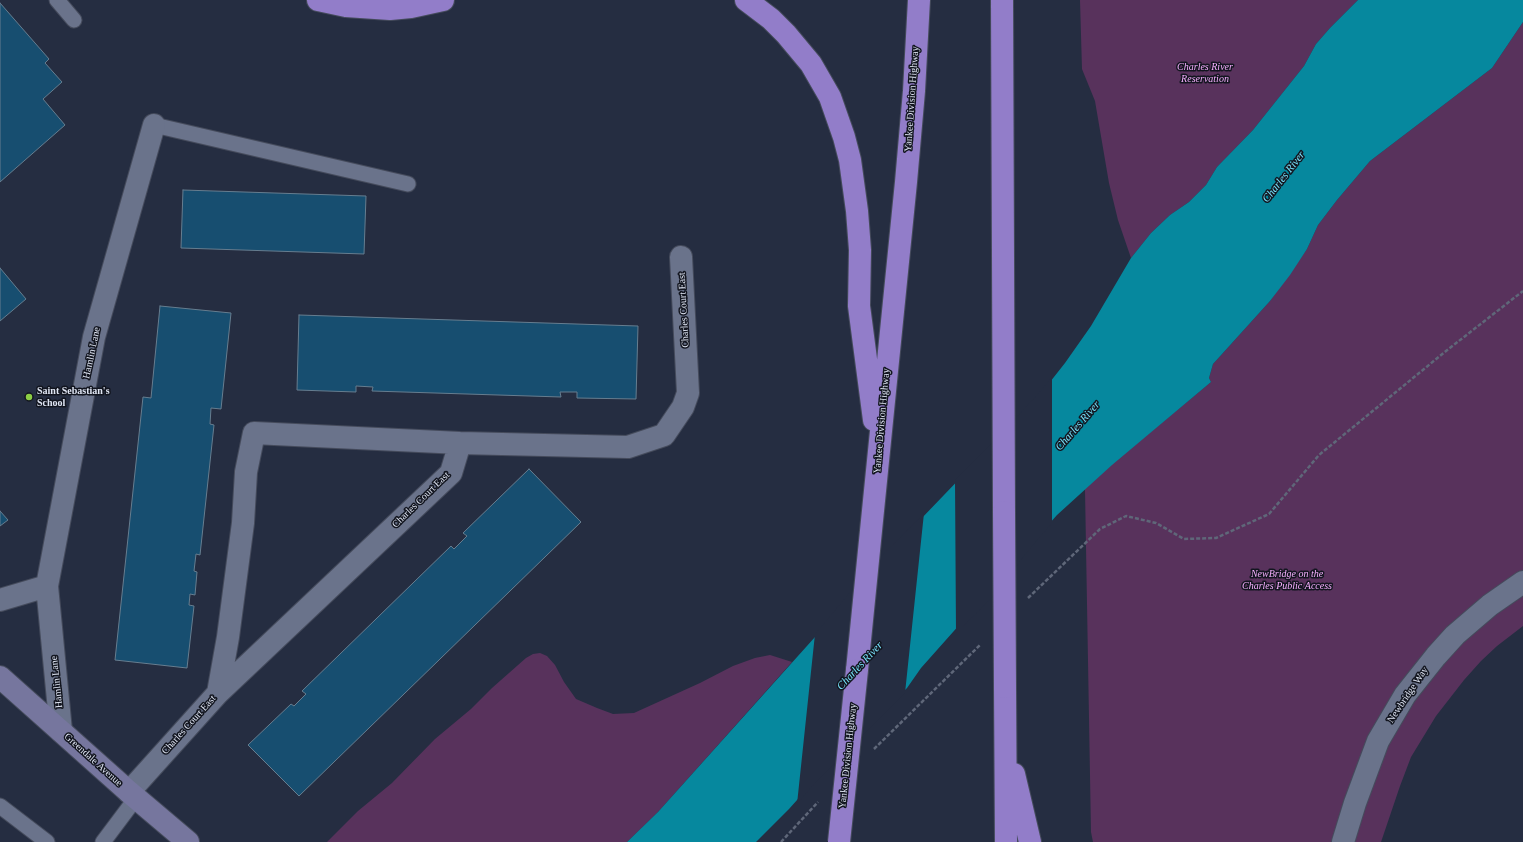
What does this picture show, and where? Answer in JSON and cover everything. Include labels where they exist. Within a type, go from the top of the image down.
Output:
[{"type":"highway","points":[[318,0],[346,6],[390,9],[410,7],[443,0]]},
{"type":"highway","points":[[746,0],[771,19],[786,34],[811,64],[830,97],[844,137],[850,160],[857,211],[860,250],[859,306],[879,461]]},
{"type":"highway","name":"Yankee Division Highway","points":[[839,842],[879,461],[909,152],[918,0]]},
{"type":"highway","points":[[1002,0],[1006,842]]},
{"type":"highway","points":[[1005,738],[1030,842]]},
{"type":"main road","name":"Greendale Avenue","points":[[0,678],[132,795],[188,842]]},
{"type":"street","name":"Hamlin Lane","points":[[61,731],[47,586],[94,337],[154,125]]},
{"type":"street","name":"Charles Court East","points":[[132,795],[218,694],[451,473],[460,443],[628,447],[664,435],[683,407],[688,393],[681,257]]},
{"type":"street","points":[[218,694],[228,637],[243,523],[246,472],[254,433],[460,443]]},
{"type":"street","name":"Newbridge Way","points":[[1343,842],[1354,803],[1378,741],[1405,695],[1455,635],[1490,605],[1523,582]]},
{"type":"street","points":[[0,600],[47,586]]},
{"type":"lane","points":[[57,0],[74,20]]},
{"type":"lane","points":[[154,125],[408,184]]},
{"type":"lane","points":[[103,842],[132,795]]},
{"type":"lane","points":[[0,806],[47,842]]},
{"type":"path","points":[[1027,600],[1100,529],[1126,516],[1156,523],[1184,540],[1216,538],[1269,514],[1319,455],[1446,350],[1523,291]]},
{"type":"path","points":[[872,750],[981,644]]},
{"type":"path","points":[[781,842],[821,800]]},
{"type":"green space","name":"Charles River Reservation","points":[[1080,0],[1358,0],[1316,44],[1304,66],[1253,130],[1217,167],[1206,185],[1189,202],[1170,215],[1151,233],[1131,258],[1118,220],[1109,183],[1095,101],[1082,69]]},
{"type":"green space","name":"NewBridge on the Charles Public Access","points":[[1523,22],[1523,626],[1497,646],[1481,661],[1436,716],[1411,757],[1381,842],[1093,842],[1091,832],[1085,489],[1111,465],[1211,382],[1209,378],[1213,364],[1270,301],[1307,249],[1318,225],[1370,161],[1492,68]]},
{"type":"green space","points":[[540,653],[547,656],[555,665],[564,682],[576,699],[613,714],[634,713],[700,683],[733,666],[755,658],[770,655],[792,662],[658,812],[627,842],[327,842],[358,811],[392,783],[435,739],[471,709],[492,688],[526,658],[533,654]]},
{"type":"water","name":"Charles River","points":[[1358,0],[1523,0],[1523,22],[1492,68],[1370,161],[1318,225],[1307,249],[1290,275],[1270,301],[1213,364],[1209,378],[1211,382],[1112,465],[1057,515],[921,668],[907,688],[814,781],[756,842],[627,842],[658,812],[920,520],[1039,396],[1091,326],[1131,258],[1151,233],[1170,215],[1189,202],[1206,185],[1217,167],[1253,130],[1304,66],[1316,44]]},
{"type":"pier","points":[[1052,377],[1052,523],[1024,556],[999,591],[956,633],[955,480],[995,440]]},
{"type":"pier","points":[[924,513],[905,693],[815,783],[797,804],[815,634],[872,566]]},
{"type":"building","points":[[0,3],[49,59],[45,63],[62,82],[43,99],[65,125],[0,182]]},
{"type":"building","points":[[183,190],[366,196],[364,254],[181,248]]},
{"type":"building","points":[[0,268],[26,299],[0,321]]},
{"type":"building","points":[[160,306],[231,313],[221,409],[211,408],[210,424],[214,425],[200,555],[196,554],[194,571],[197,572],[195,595],[190,594],[189,605],[194,606],[187,668],[115,660],[143,397],[151,398]]},
{"type":"building","points":[[299,315],[638,326],[636,399],[577,398],[577,392],[560,392],[561,397],[372,391],[373,387],[356,386],[356,392],[297,390]]},
{"type":"building","points":[[529,469],[581,522],[299,796],[248,745],[291,704],[294,706],[306,694],[302,691],[451,546],[454,549],[467,536],[463,533]]},
{"type":"building","points":[[0,511],[8,520],[0,526]]},
{"type":"place","name":"Saint Sebastian's School","points":[[29,397]]}]
